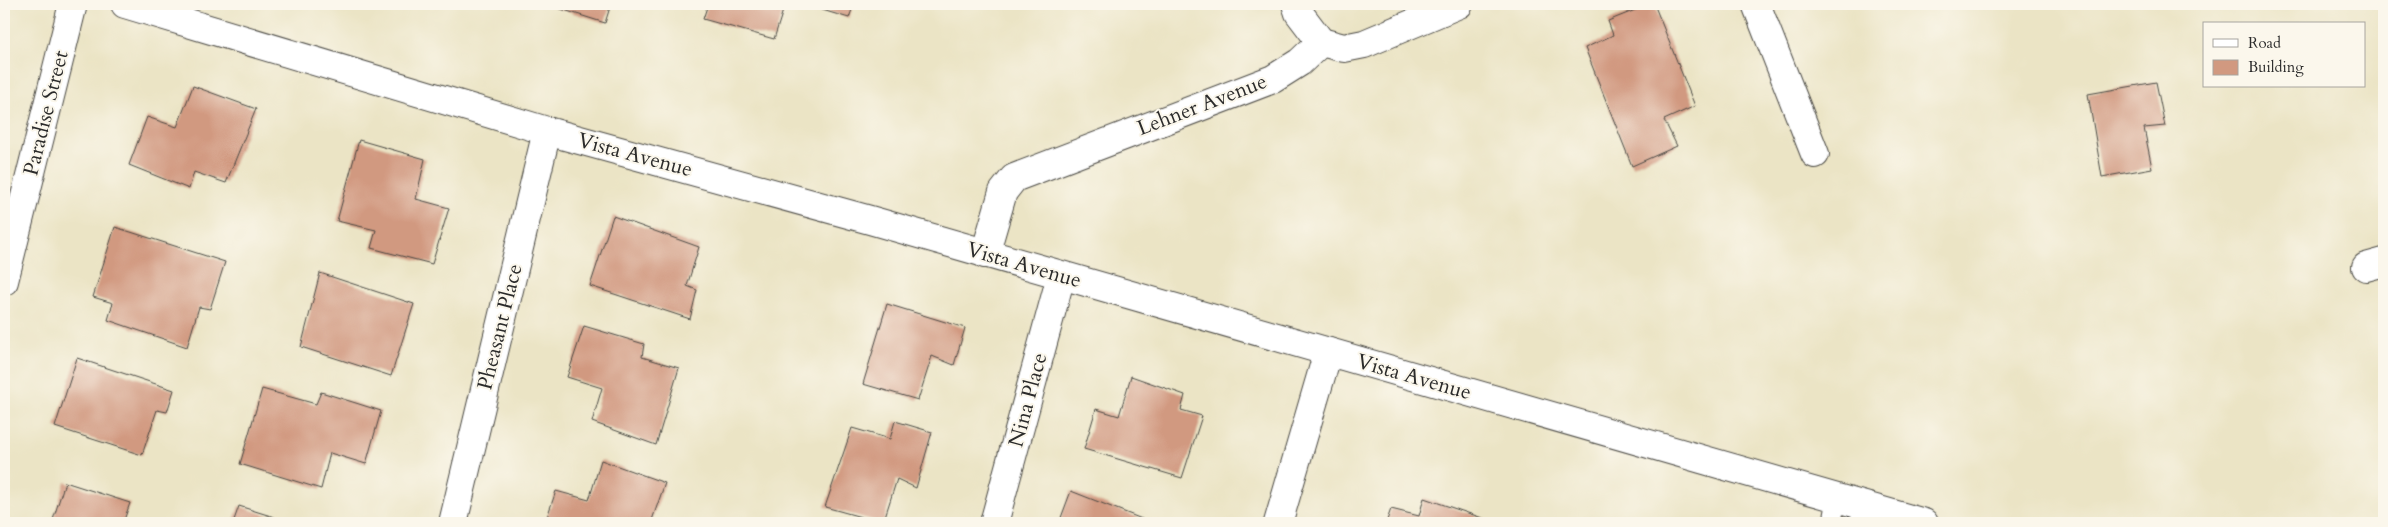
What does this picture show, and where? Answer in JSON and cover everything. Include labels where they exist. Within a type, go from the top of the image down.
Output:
[{"type":"street","name":"Paradise Street","points":[[4,281],[73,4]]},
{"type":"street","name":"Vista Avenue","points":[[125,4],[547,131],[1328,352],[1835,511],[1924,523]]},
{"type":"street","points":[[1296,4],[1299,13],[1321,42],[1344,48],[1364,44],[1460,4]]},
{"type":"street","points":[[1756,4],[1815,154]]},
{"type":"street","name":"Lehner Avenue","points":[[985,254],[1003,192],[1014,178],[1273,79],[1300,62],[1321,42]]},
{"type":"street","name":"Pheasant Place","points":[[453,523],[547,131]]},
{"type":"street","name":"Nina Place","points":[[994,523],[1061,276]]},
{"type":"street","points":[[1278,523],[1328,352]]},
{"type":"building","points":[[545,4],[611,4],[605,23]]},
{"type":"building","points":[[708,4],[785,4],[774,39],[703,19]]},
{"type":"building","points":[[810,4],[854,4],[849,18],[809,6]]},
{"type":"building","points":[[1654,4],[1695,106],[1664,120],[1677,146],[1632,166],[1585,48],[1613,35],[1608,21]]},
{"type":"building","points":[[2156,82],[2165,126],[2144,128],[2152,168],[2102,177],[2088,94]]},
{"type":"building","points":[[193,86],[256,109],[226,183],[194,172],[189,189],[129,165],[147,117],[177,127]]},
{"type":"building","points":[[359,140],[425,159],[416,199],[449,208],[432,264],[371,248],[376,230],[337,221]]},
{"type":"building","points":[[613,216],[699,247],[687,286],[697,290],[690,319],[590,286]]},
{"type":"building","points":[[115,227],[225,262],[210,309],[199,307],[187,347],[108,320],[113,303],[93,297]]},
{"type":"building","points":[[320,273],[414,304],[391,376],[301,347]]},
{"type":"building","points":[[887,304],[965,328],[954,365],[932,356],[918,400],[863,384]]},
{"type":"building","points":[[584,326],[644,344],[642,357],[679,368],[656,445],[592,422],[602,388],[567,377]]},
{"type":"building","points":[[77,358],[174,390],[167,412],[157,410],[142,455],[55,427]]},
{"type":"building","points":[[1131,376],[1185,395],[1181,410],[1202,416],[1182,478],[1084,449],[1096,409],[1119,416]]},
{"type":"building","points":[[262,389],[316,404],[321,392],[381,411],[366,464],[330,453],[321,489],[240,464]]},
{"type":"building","points":[[895,421],[932,432],[916,488],[897,479],[883,523],[825,507],[852,428],[890,439]]},
{"type":"building","points":[[601,460],[665,483],[651,523],[545,523],[556,491],[589,500]]},
{"type":"building","points":[[65,482],[130,503],[123,523],[52,523]]},
{"type":"building","points":[[1071,491],[1152,523],[1059,523]]},
{"type":"building","points":[[1424,498],[1497,523],[1386,523],[1391,509],[1419,516]]},
{"type":"building","points":[[239,506],[293,523],[233,523]]}]
